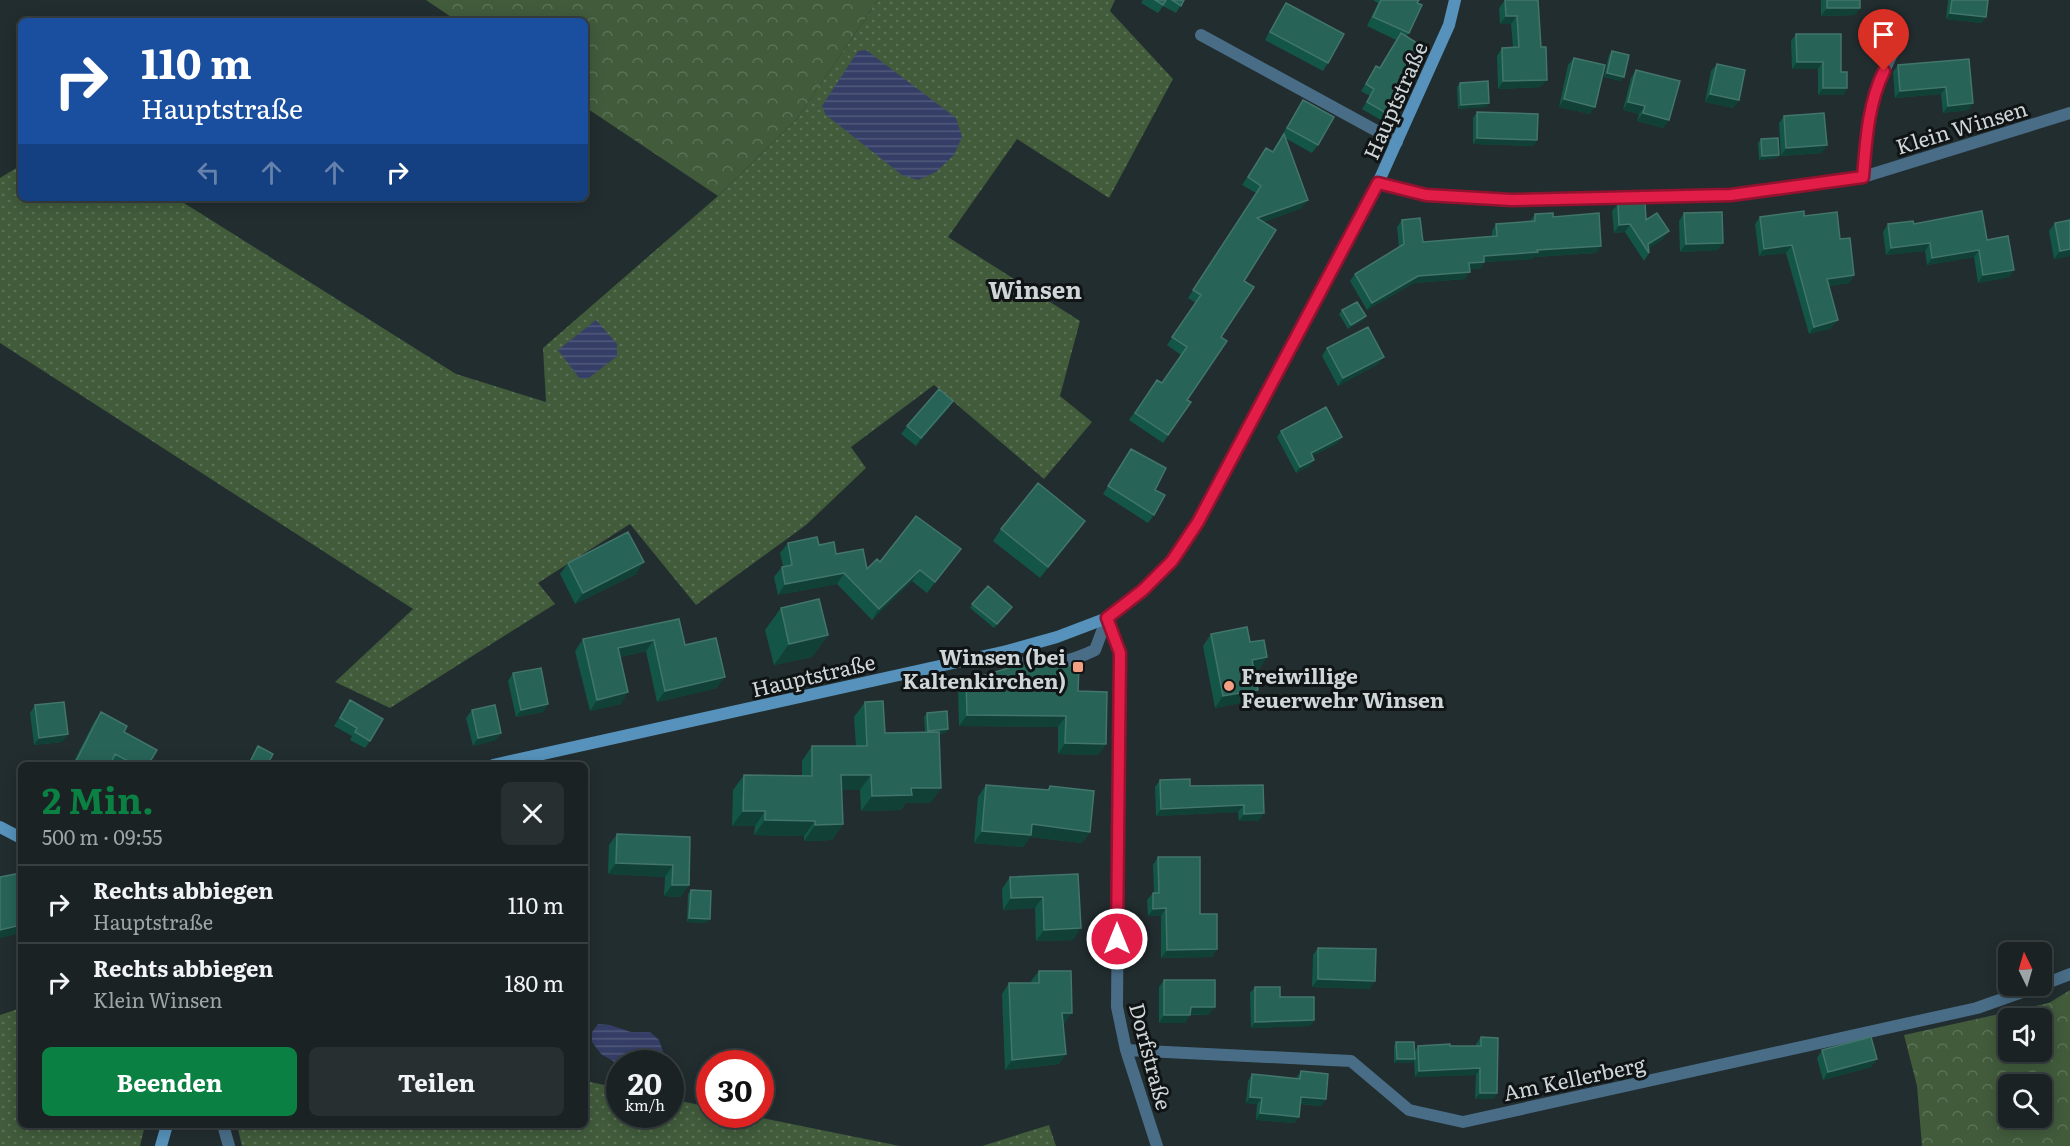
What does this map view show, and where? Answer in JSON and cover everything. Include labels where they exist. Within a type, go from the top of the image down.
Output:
[{"type":"street","name":"Hauptstraße","points":[[507,762],[1007,651],[1057,637],[1107,618],[1143,590],[1172,561],[1198,522],[1378,183],[1449,25],[1455,0]]},
{"type":"street","points":[[1201,34],[1397,142]]},
{"type":"street","name":"Klein Winsen","points":[[1863,177],[1867,131],[1876,88],[1900,38]]},
{"type":"street","name":"Klein Winsen","points":[[1378,183],[1426,195],[1512,200],[1731,195],[1863,177],[2070,113]]},
{"type":"street","points":[[1007,651],[1023,665],[1050,665],[1075,660],[1095,650],[1107,618]]},
{"type":"street","name":"Dorfstraße","points":[[1107,618],[1120,653],[1117,1007],[1126,1050],[1157,1146]]},
{"type":"street","points":[[0,827],[18,836]]},
{"type":"street","name":"Am Kellerberg","points":[[2052,981],[2070,974]]},
{"type":"street","name":"Am Kellerberg","points":[[1126,1050],[1351,1061],[1409,1110],[1463,1122],[1977,1008],[2010,996]]},
{"type":"street","points":[[161,1146],[165,1128]]},
{"type":"street","points":[[224,1128],[229,1146]]},
{"type":"green space","points":[[426,0],[878,0],[796,120],[718,196],[588,109],[588,18],[453,18]]},
{"type":"green space","points":[[878,0],[1115,0],[1110,11],[1173,79],[1109,198],[1017,139],[948,237],[1080,321],[1060,396],[1092,422],[1044,479],[934,385],[851,447],[866,468],[806,525],[696,605],[630,524],[538,583],[555,604],[390,708],[335,682],[413,609],[0,343],[0,178],[18,167],[18,201],[181,201],[456,374],[546,402],[543,348],[718,196],[796,120]]},
{"type":"green space","points":[[2070,990],[2070,1146],[1922,1146],[1917,1086],[1904,1035],[1998,1014],[1998,1062],[2052,1062],[2052,1008],[2026,1008],[2049,1003]]},
{"type":"green space","points":[[18,1009],[18,1128],[144,1128],[140,1146],[0,1146],[0,1015]]},
{"type":"green space","points":[[588,1082],[606,1085],[606,1128],[684,1128],[684,1102],[696,1104],[696,1128],[774,1128],[774,1120],[900,1146],[242,1146],[238,1128],[588,1128]]},
{"type":"green space","points":[[1049,1125],[1056,1146],[982,1146]]},
{"type":"water","points":[[866,50],[956,118],[962,137],[954,155],[936,172],[918,180],[902,175],[826,115],[822,106],[858,51]]},
{"type":"water","points":[[596,320],[617,344],[617,356],[589,378],[580,379],[558,350]]},
{"type":"water","points":[[598,1024],[610,1025],[631,1032],[650,1032],[659,1040],[663,1050],[606,1050],[606,1057],[592,1042],[592,1032]]},
{"type":"building","points":[[1155,0],[1166,0],[1163,5]]},
{"type":"building","points":[[1172,0],[1184,0],[1181,6]]},
{"type":"building","points":[[1381,0],[1419,0],[1417,3],[1422,5],[1409,33],[1373,17]]},
{"type":"building","points":[[1505,0],[1538,0],[1541,47],[1546,47],[1547,80],[1503,81],[1502,48],[1519,47],[1517,16],[1506,16]]},
{"type":"building","points":[[1827,0],[1860,0],[1860,8],[1827,8]]},
{"type":"building","points":[[1952,0],[1988,0],[1986,17],[1950,13]]},
{"type":"building","points":[[1286,3],[1344,34],[1328,63],[1270,32]]},
{"type":"building","points":[[1401,33],[1420,45],[1407,66],[1416,72],[1391,116],[1367,102],[1374,89],[1366,84],[1376,66],[1380,68]]},
{"type":"building","points":[[1796,34],[1841,34],[1841,72],[1847,72],[1847,88],[1823,88],[1823,62],[1797,62]]},
{"type":"building","points":[[1612,51],[1629,55],[1624,77],[1607,73]]},
{"type":"building","points":[[1574,58],[1605,65],[1595,107],[1564,99]]},
{"type":"building","points":[[1969,59],[1973,103],[1948,106],[1946,87],[1900,91],[1898,65]]},
{"type":"building","points":[[1717,64],[1745,70],[1739,100],[1710,94]]},
{"type":"building","points":[[1636,70],[1680,81],[1669,120],[1643,113],[1645,106],[1628,102]]},
{"type":"building","points":[[1488,81],[1489,103],[1461,105],[1460,83]]},
{"type":"building","points":[[1303,100],[1334,117],[1318,145],[1287,128]]},
{"type":"building","points":[[1477,112],[1538,114],[1537,140],[1477,138]]},
{"type":"building","points":[[1824,113],[1827,145],[1786,148],[1784,116]]},
{"type":"building","points":[[1284,134],[1308,200],[1257,218],[1276,230],[1244,281],[1254,287],[1221,337],[1227,341],[1187,400],[1191,402],[1168,435],[1135,413],[1157,380],[1162,383],[1187,347],[1172,337],[1201,295],[1193,290],[1261,186],[1248,177],[1266,148],[1273,152]]},
{"type":"building","points":[[1778,138],[1779,155],[1762,156],[1761,139]]},
{"type":"building","points":[[1645,202],[1646,220],[1657,213],[1669,231],[1648,244],[1649,253],[1630,224],[1619,225],[1618,204]]},
{"type":"building","points":[[1804,211],[1804,216],[1837,212],[1840,239],[1850,238],[1854,275],[1827,279],[1838,320],[1814,327],[1792,245],[1764,249],[1760,217]]},
{"type":"building","points":[[1982,211],[1987,240],[2008,236],[2014,270],[1983,275],[1979,250],[1932,258],[1930,243],[1891,248],[1888,224],[1913,221],[1914,224]]},
{"type":"building","points":[[1722,212],[1723,243],[1686,244],[1684,213]]},
{"type":"building","points":[[1553,213],[1553,217],[1599,213],[1601,246],[1484,256],[1484,262],[1469,263],[1470,272],[1418,276],[1372,303],[1355,274],[1404,244],[1402,220],[1420,218],[1423,242],[1497,236],[1496,224],[1535,221],[1535,214]]},
{"type":"building","points":[[2070,220],[2070,249],[2060,251],[2055,223]]},
{"type":"building","points":[[1357,302],[1366,316],[1351,325],[1342,310]]},
{"type":"building","points":[[1368,327],[1384,357],[1343,378],[1327,348]]},
{"type":"building","points":[[939,389],[953,401],[921,438],[907,426]]},
{"type":"building","points":[[1326,407],[1342,437],[1311,453],[1314,460],[1300,467],[1281,431]]},
{"type":"building","points":[[1131,449],[1166,468],[1155,490],[1165,495],[1154,515],[1108,486]]},
{"type":"building","points":[[1038,483],[1085,521],[1048,567],[1001,529]]},
{"type":"building","points":[[916,516],[961,549],[935,582],[920,570],[879,609],[844,573],[785,584],[782,567],[792,565],[788,543],[817,537],[819,545],[834,542],[836,554],[863,549],[867,569],[877,559],[880,562]]},
{"type":"building","points":[[628,532],[644,562],[583,593],[568,563]]},
{"type":"building","points":[[988,586],[1012,607],[997,624],[972,604]]},
{"type":"building","points":[[819,599],[828,635],[789,644],[781,608]]},
{"type":"building","points":[[679,619],[685,645],[716,638],[725,677],[665,691],[654,640],[618,648],[628,692],[597,700],[583,639]]},
{"type":"building","name":"Freiwillige Feuerwehr Winsen","points":[[1247,627],[1250,642],[1264,640],[1267,657],[1252,660],[1258,690],[1223,696],[1211,634]]},
{"type":"building","points":[[1018,665],[1079,666],[1078,691],[1107,692],[1106,744],[1065,743],[1066,716],[967,715],[966,678],[979,677]]},
{"type":"building","points":[[541,668],[548,704],[521,710],[513,673]]},
{"type":"building","points":[[350,700],[383,719],[370,741],[355,732],[357,728],[340,718]]},
{"type":"building","points":[[883,701],[885,733],[939,732],[941,788],[911,788],[912,795],[872,796],[871,775],[841,775],[843,824],[815,825],[815,821],[765,820],[765,811],[743,811],[744,775],[812,776],[812,746],[867,746],[865,702]]},
{"type":"building","points":[[64,702],[68,734],[39,738],[35,705]]},
{"type":"building","points":[[495,705],[501,733],[478,738],[472,710]]},
{"type":"building","points":[[947,711],[948,729],[928,731],[927,713]]},
{"type":"building","points":[[101,712],[127,726],[124,732],[157,750],[150,762],[130,762],[115,754],[111,762],[76,762]]},
{"type":"building","points":[[258,746],[273,754],[269,762],[251,760]]},
{"type":"building","points":[[1190,779],[1190,786],[1263,785],[1264,813],[1244,814],[1244,805],[1161,809],[1160,780]]},
{"type":"building","points":[[986,785],[1049,790],[1050,786],[1094,791],[1090,832],[1032,824],[1031,835],[982,831]]},
{"type":"building","points":[[617,834],[690,837],[689,885],[672,885],[673,865],[616,863]]},
{"type":"building","points":[[1158,857],[1200,857],[1200,914],[1217,914],[1217,949],[1167,950],[1166,908],[1153,909],[1153,893],[1159,893]]},
{"type":"building","points":[[18,874],[18,926],[0,930],[0,877]]},
{"type":"building","points":[[1078,874],[1081,928],[1044,930],[1043,897],[1011,898],[1010,877]]},
{"type":"building","points":[[691,890],[711,891],[710,919],[689,918]]},
{"type":"building","points":[[1318,948],[1376,949],[1375,981],[1318,979]]},
{"type":"building","points":[[1039,971],[1071,971],[1072,1013],[1062,1013],[1066,1054],[1012,1060],[1009,983],[1039,983]]},
{"type":"building","points":[[1164,980],[1215,980],[1215,1007],[1191,1007],[1190,1015],[1164,1015]]},
{"type":"building","points":[[1255,987],[1280,987],[1280,997],[1314,997],[1314,1020],[1255,1022]]},
{"type":"building","points":[[1481,1037],[1498,1038],[1497,1093],[1480,1093],[1480,1068],[1419,1071],[1418,1046],[1450,1044],[1450,1046],[1481,1046]]},
{"type":"building","points":[[1871,1037],[1877,1059],[1828,1072],[1822,1050]]},
{"type":"building","points":[[1396,1042],[1414,1042],[1415,1059],[1397,1059]]},
{"type":"building","points":[[1301,1071],[1328,1074],[1326,1099],[1301,1097],[1299,1117],[1260,1113],[1262,1098],[1250,1097],[1252,1074],[1300,1079]]},
{"type":"place","name":"Winsen (bei Kaltenkirchen)","points":[[1078,667]]},
{"type":"place","name":"Freiwillige Feuerwehr Winsen","points":[[1229,686]]},
{"type":"district","name":"Winsen","points":[[1035,288]]},
{"type":"route","points":[[1117,939],[1120,653],[1107,618],[1143,590],[1172,561],[1198,522],[1378,183],[1426,195],[1512,200],[1731,195],[1863,177],[1867,131],[1876,88],[1884,71]]}]
